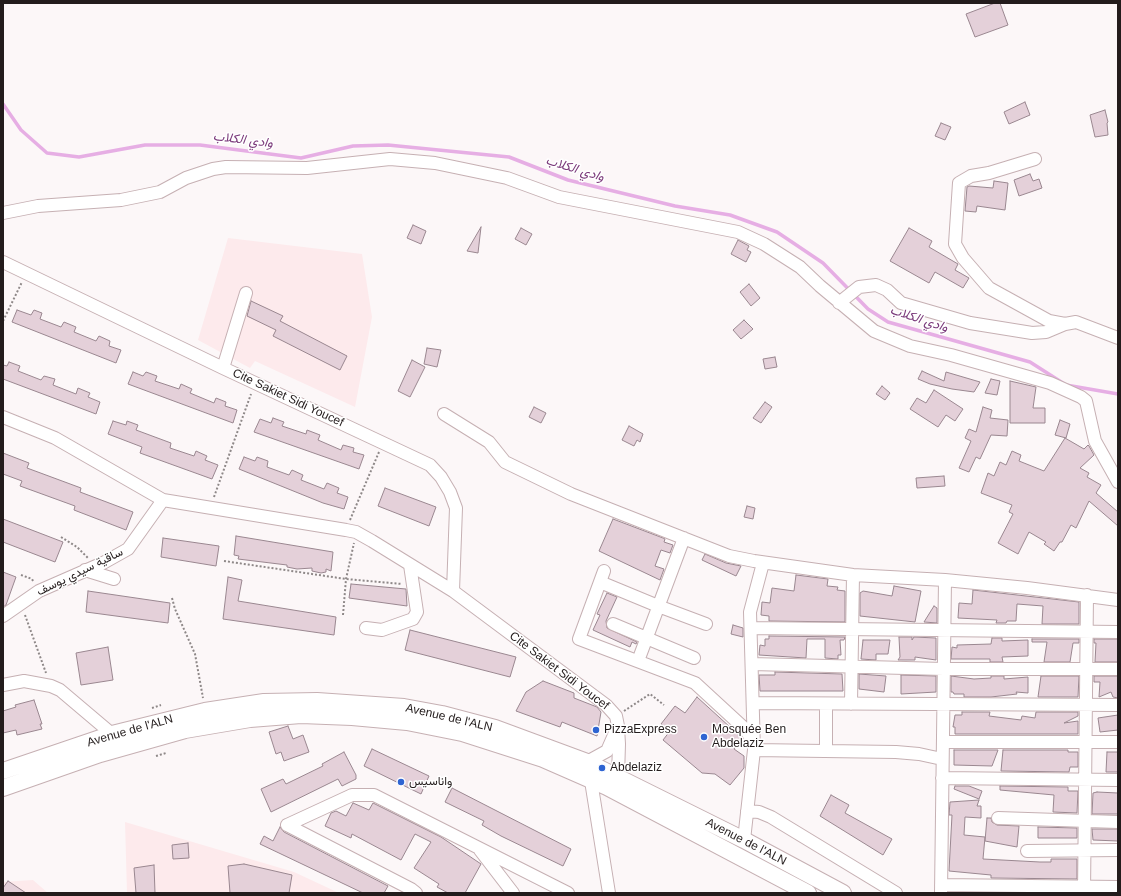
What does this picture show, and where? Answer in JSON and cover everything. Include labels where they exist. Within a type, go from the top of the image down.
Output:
[{"type":"main road","name":"Avenue de l'ALN","points":[[3,771],[115,741],[205,711],[264,702],[317,701],[404,707],[442,714],[495,728],[588,762],[744,840],[842,893]]},
{"type":"main road","points":[[3,788],[115,741],[250,719],[301,715],[352,717],[407,722],[462,733],[543,760],[622,795],[808,893]]},
{"type":"street","points":[[3,213],[38,206],[121,200],[160,192],[186,178],[213,169],[226,167],[307,168],[390,159],[435,163],[507,178],[559,197],[738,232],[764,244],[800,267],[874,332],[910,346],[951,355],[1050,383],[1081,397],[1086,401],[1095,441],[1118,482]]},
{"type":"street","points":[[1035,159],[989,173],[970,176],[959,183],[955,244],[963,258],[990,288],[1049,321],[1065,324]]},
{"type":"street","name":"Cite Sakiet Sidi Youcef","points":[[3,262],[223,368],[430,465],[441,477],[450,492],[456,508],[453,591]]},
{"type":"street","points":[[840,303],[858,287],[876,285],[887,290],[901,303],[970,323],[1032,333],[1046,332],[1065,324],[1076,322],[1118,338]]},
{"type":"street","points":[[223,368],[246,293]]},
{"type":"street","points":[[444,414],[489,442],[505,462],[571,494],[729,556],[763,563],[853,575],[945,580],[1087,595],[1118,600]]},
{"type":"street","name":"Cite Sakiet Sidi Youcef","points":[[3,417],[55,438],[164,500],[351,531],[453,591],[596,696],[617,721]]},
{"type":"street","name":"ساقية سيدي يوسف","points":[[3,616],[39,591],[128,549],[164,500]]},
{"type":"street","points":[[638,661],[684,538]]},
{"type":"street","points":[[744,840],[754,746],[750,612],[763,563]]},
{"type":"street","points":[[366,628],[382,630],[413,619],[416,612],[414,585],[410,565]]},
{"type":"street","points":[[90,568],[114,578]]},
{"type":"street","points":[[850,704],[853,575]]},
{"type":"street","points":[[706,624],[658,606],[602,576],[579,639],[695,683],[745,729],[754,746]]},
{"type":"street","points":[[945,580],[941,889],[1084,890],[1118,887]]},
{"type":"street","points":[[1084,890],[1084,742],[1087,595]]},
{"type":"street","points":[[613,624],[694,658]]},
{"type":"street","points":[[751,628],[1118,632]]},
{"type":"street","points":[[752,664],[944,668],[1118,669]]},
{"type":"street","points":[[3,685],[24,680],[51,686],[60,690],[115,741]]},
{"type":"street","points":[[752,703],[1118,705]]},
{"type":"street","points":[[826,704],[826,751]]},
{"type":"street","points":[[588,762],[607,751],[617,721]]},
{"type":"street","points":[[617,721],[620,744],[618,776],[622,795]]},
{"type":"street","points":[[943,742],[1118,742]]},
{"type":"street","points":[[754,746],[826,751],[896,752],[919,754],[942,759]]},
{"type":"street","points":[[942,778],[1118,780]]},
{"type":"street","points":[[591,781],[609,893]]},
{"type":"street","points":[[416,893],[411,889],[287,825],[352,795],[374,795],[568,893]]},
{"type":"street","points":[[748,811],[759,812],[771,817],[896,893]]},
{"type":"street","points":[[998,818],[1118,822]]},
{"type":"street","points":[[477,846],[513,893]]},
{"type":"street","points":[[1027,851],[1118,850]]},
{"type":"path","points":[[3,321],[26,274]]},
{"type":"path","points":[[210,508],[255,383]]},
{"type":"path","points":[[343,615],[351,531],[383,442]]},
{"type":"path","points":[[61,537],[77,547],[90,568]]},
{"type":"path","points":[[224,561],[346,579],[414,585]]},
{"type":"path","points":[[172,598],[175,609],[195,654],[205,711]]},
{"type":"path","points":[[20,603],[51,686]]},
{"type":"path","points":[[617,721],[650,694],[664,705]]},
{"type":"path","points":[[152,708],[161,705]]},
{"type":"path","points":[[156,756],[166,753]]},
{"type":"shaded area","points":[[228,238],[362,254],[372,317],[355,407],[255,361],[250,368],[198,340]]},
{"type":"shaded area","points":[[125,822],[294,872],[339,893],[127,893]]},
{"type":"shaded area","points":[[33,880],[48,893],[3,893],[3,882]]},
{"type":"building","points":[[995,3],[1000,3],[1008,25],[975,37],[966,14]]},
{"type":"building","points":[[1025,102],[1030,115],[1009,124],[1004,112]]},
{"type":"building","points":[[1105,110],[1108,122],[1108,135],[1095,137],[1090,115]]},
{"type":"building","points":[[941,123],[951,127],[945,140],[935,136]]},
{"type":"building","points":[[1030,174],[1033,181],[1039,179],[1042,188],[1019,196],[1014,180]]},
{"type":"building","points":[[994,181],[1008,183],[1005,210],[977,206],[976,212],[965,211],[967,187],[993,188]]},
{"type":"building","points":[[413,225],[426,231],[421,244],[407,238]]},
{"type":"building","points":[[481,227],[478,253],[467,251]]},
{"type":"building","points":[[521,228],[532,234],[526,245],[515,239]]},
{"type":"building","points":[[909,228],[932,241],[929,247],[958,264],[955,270],[969,278],[963,288],[935,272],[929,283],[890,261]]},
{"type":"building","points":[[738,240],[749,246],[747,250],[751,252],[746,262],[731,254]]},
{"type":"building","points":[[749,284],[760,298],[751,306],[740,292]]},
{"type":"building","points":[[251,301],[283,316],[280,321],[347,356],[340,370],[273,336],[276,330],[247,316]]},
{"type":"building","points":[[17,310],[31,315],[34,310],[42,313],[40,319],[61,327],[64,322],[76,327],[74,332],[96,341],[99,336],[110,341],[109,346],[121,350],[116,363],[12,322]]},
{"type":"building","points":[[744,320],[753,329],[741,339],[733,330]]},
{"type":"building","points":[[427,348],[441,350],[437,367],[424,364]]},
{"type":"building","points":[[775,357],[777,367],[765,369],[763,359]]},
{"type":"building","points":[[412,360],[425,367],[410,397],[398,391]]},
{"type":"building","points":[[9,362],[20,366],[18,371],[41,380],[44,376],[55,379],[53,385],[76,394],[78,388],[90,393],[88,397],[100,402],[96,414],[3,379],[3,365],[7,366]]},
{"type":"building","points":[[922,371],[944,381],[946,372],[980,382],[974,392],[952,389],[930,384],[918,379]]},
{"type":"building","points":[[133,372],[143,376],[146,372],[157,376],[155,381],[179,389],[181,384],[192,389],[190,393],[214,403],[216,398],[226,402],[225,406],[237,410],[233,423],[128,384]]},
{"type":"building","points":[[991,379],[1000,381],[997,395],[985,393]]},
{"type":"building","points":[[1010,381],[1036,387],[1033,408],[1045,408],[1045,423],[1010,423]]},
{"type":"building","points":[[882,386],[890,393],[885,400],[876,394]]},
{"type":"building","points":[[934,390],[963,409],[955,421],[946,415],[938,427],[910,409],[917,398],[926,403]]},
{"type":"building","points":[[765,402],[772,407],[761,423],[753,418]]},
{"type":"building","points":[[534,407],[546,413],[541,423],[529,417]]},
{"type":"building","points":[[983,407],[992,410],[990,418],[1008,420],[1007,436],[991,435],[980,459],[976,457],[969,472],[959,468],[971,441],[965,438],[969,429],[976,432]]},
{"type":"building","points":[[273,418],[284,422],[282,426],[306,434],[307,430],[320,435],[318,440],[341,450],[343,445],[354,448],[353,452],[364,455],[359,469],[254,432],[260,419],[271,423]]},
{"type":"building","points":[[1060,420],[1070,424],[1066,438],[1055,435]]},
{"type":"building","points":[[113,421],[126,425],[127,421],[138,425],[136,430],[171,443],[170,448],[194,456],[196,451],[207,456],[205,460],[218,465],[212,479],[140,453],[142,447],[108,434]]},
{"type":"building","points":[[629,426],[643,434],[640,442],[637,440],[634,446],[622,440]]},
{"type":"building","points":[[1065,438],[1084,449],[1088,445],[1089,446],[1094,455],[1080,468],[1089,473],[1087,477],[1101,485],[1096,493],[1118,512],[1118,526],[1089,501],[1076,528],[1071,525],[1062,542],[1060,542],[1054,551],[1044,544],[1046,542],[1029,532],[1018,554],[998,543],[1013,514],[1009,512],[1012,505],[981,493],[988,473],[994,476],[1000,462],[1006,465],[1012,451],[1021,455],[1019,461],[1044,471]]},
{"type":"building","points":[[3,453],[29,463],[27,468],[81,488],[80,492],[133,512],[126,530],[74,510],[75,506],[20,486],[22,481],[3,474]]},
{"type":"building","points":[[244,457],[255,461],[257,457],[268,461],[267,467],[289,475],[292,470],[303,475],[301,480],[324,489],[327,483],[339,488],[337,493],[348,497],[344,509],[323,503],[239,469]]},
{"type":"building","points":[[944,476],[945,486],[917,488],[916,478]]},
{"type":"building","points":[[385,488],[436,507],[429,526],[378,506]]},
{"type":"building","points":[[747,506],[755,508],[753,519],[744,517]]},
{"type":"building","points":[[3,519],[63,542],[55,562],[3,542]]},
{"type":"building","points":[[613,519],[663,538],[665,539],[664,542],[673,545],[670,553],[661,550],[655,566],[664,569],[660,580],[599,551]]},
{"type":"building","points":[[236,536],[333,552],[331,571],[326,569],[326,572],[321,573],[312,571],[312,568],[297,569],[287,567],[287,565],[238,559],[239,556],[234,555]]},
{"type":"building","points":[[163,538],[219,546],[216,566],[161,557]]},
{"type":"building","points":[[705,554],[726,563],[741,566],[736,576],[702,560]]},
{"type":"building","points":[[3,572],[16,577],[6,605],[3,607]]},
{"type":"building","points":[[796,575],[828,579],[827,586],[838,587],[837,590],[845,591],[845,622],[769,621],[769,616],[761,615],[762,602],[770,603],[772,588],[794,591]]},
{"type":"building","points":[[228,577],[242,580],[238,601],[336,617],[334,635],[223,619]]},
{"type":"building","points":[[351,584],[406,589],[407,606],[349,598]]},
{"type":"building","points":[[894,586],[921,591],[915,622],[860,616],[860,593],[863,591],[892,596]]},
{"type":"building","points":[[973,590],[1079,602],[1079,624],[1042,624],[1043,606],[1017,604],[1016,621],[996,623],[997,620],[958,618],[959,603],[972,604]]},
{"type":"building","points":[[88,591],[170,603],[168,623],[86,612]]},
{"type":"building","points":[[607,593],[617,597],[606,621],[607,628],[637,642],[636,644],[632,642],[630,647],[593,630],[600,615],[597,614]]},
{"type":"building","points":[[934,606],[937,608],[937,623],[924,622]]},
{"type":"building","points":[[733,625],[743,628],[743,637],[731,634]]},
{"type":"building","points":[[410,630],[516,657],[510,677],[405,650]]},
{"type":"building","points":[[769,636],[845,637],[844,640],[840,640],[841,655],[838,655],[838,659],[825,658],[825,639],[807,639],[806,658],[759,655],[760,645],[765,646],[765,639],[769,639]]},
{"type":"building","points":[[899,637],[912,637],[912,640],[914,637],[936,638],[936,660],[915,657],[915,660],[898,660],[900,657]]},
{"type":"building","points":[[992,638],[1002,638],[1002,641],[1028,640],[1028,656],[1002,657],[1003,662],[990,662],[990,659],[951,659],[952,647],[957,648],[957,645],[991,644]]},
{"type":"building","points":[[1032,639],[1079,639],[1079,643],[1073,643],[1070,662],[1044,662],[1047,642],[1032,642]]},
{"type":"building","points":[[1094,639],[1118,639],[1118,662],[1095,662],[1096,643],[1094,643]]},
{"type":"building","points":[[863,640],[890,640],[888,654],[876,654],[876,660],[861,659]]},
{"type":"building","points":[[108,647],[113,680],[81,685],[76,653]]},
{"type":"building","points":[[775,672],[842,674],[843,691],[760,691],[759,675],[775,675]]},
{"type":"building","points":[[859,674],[886,676],[884,692],[859,689]]},
{"type":"building","points":[[901,675],[936,676],[936,692],[901,694]]},
{"type":"building","points":[[951,676],[974,679],[991,678],[991,676],[1004,676],[1004,679],[1028,677],[1028,693],[1016,692],[1017,694],[991,697],[964,697],[964,694],[954,694],[951,692]]},
{"type":"building","points":[[1041,676],[1079,676],[1078,697],[1038,697]]},
{"type":"building","points":[[1094,676],[1118,676],[1118,698],[1113,697],[1111,692],[1099,697],[1100,682],[1094,682]]},
{"type":"building","points":[[543,681],[574,693],[574,698],[597,707],[601,712],[597,736],[562,722],[560,727],[516,711],[526,692]]},
{"type":"building","name":"Mosquée Ben Abdelaziz","points":[[697,697],[742,738],[734,749],[744,756],[744,768],[730,785],[715,774],[702,773],[663,740],[670,731],[661,724],[675,706],[685,713]]},
{"type":"building","points":[[34,700],[42,724],[40,724],[42,729],[17,735],[16,730],[3,733],[3,711],[16,707],[15,705]]},
{"type":"building","points":[[962,712],[990,712],[989,716],[1021,720],[1022,716],[1035,718],[1036,712],[1078,712],[1078,716],[1064,723],[1078,721],[1078,734],[955,734],[955,727],[953,727],[955,715],[962,715]]},
{"type":"building","points":[[1118,715],[1118,730],[1100,732],[1098,718]]},
{"type":"building","points":[[288,726],[293,739],[303,735],[309,752],[284,761],[281,752],[276,754],[269,732]]},
{"type":"building","points":[[372,749],[429,776],[421,794],[364,766]]},
{"type":"building","points":[[954,750],[998,750],[992,766],[954,765]]},
{"type":"building","points":[[1003,750],[1068,750],[1068,752],[1078,752],[1078,767],[1070,767],[1069,772],[1001,771]]},
{"type":"building","points":[[344,752],[356,775],[356,779],[342,786],[338,779],[271,812],[261,789],[283,779],[286,784],[323,766],[322,764]]},
{"type":"building","points":[[1107,752],[1118,752],[1118,772],[1106,772]]},
{"type":"building","points":[[955,786],[969,786],[982,791],[979,799],[954,789]]},
{"type":"building","points":[[1000,786],[1068,787],[1068,791],[1078,791],[1077,813],[1053,812],[1054,795],[1000,790]]},
{"type":"building","points":[[452,788],[571,849],[563,866],[501,836],[482,825],[484,821],[445,802]]},
{"type":"building","points":[[1093,793],[1118,793],[1118,814],[1092,814]]},
{"type":"building","points":[[831,795],[849,805],[845,813],[892,839],[883,855],[820,816]]},
{"type":"building","points":[[979,800],[977,806],[981,806],[981,818],[965,817],[964,835],[985,837],[983,859],[1051,862],[1051,859],[1077,859],[1077,879],[991,878],[991,875],[949,871],[952,815],[949,815],[950,802]]},
{"type":"building","points":[[353,803],[369,810],[373,803],[441,837],[481,864],[465,893],[448,893],[437,887],[439,884],[414,868],[431,842],[415,834],[401,860],[352,834],[351,838],[325,826],[331,813],[336,811],[346,816]]},
{"type":"building","points":[[987,818],[991,818],[992,822],[997,825],[1019,826],[1017,847],[985,841]]},
{"type":"building","points":[[280,827],[284,832],[388,886],[384,893],[363,893],[260,844],[264,836],[273,841]]},
{"type":"building","points":[[1038,827],[1077,828],[1077,838],[1038,838]]},
{"type":"building","points":[[1092,829],[1118,829],[1118,841],[1093,840]]},
{"type":"building","points":[[188,843],[189,858],[173,859],[172,845]]},
{"type":"building","points":[[244,864],[292,875],[289,893],[230,893],[228,866]]},
{"type":"building","points":[[154,865],[155,893],[136,893],[134,868]]},
{"type":"building","points":[[8,881],[26,893],[3,893],[3,888]]},
{"type":"waterway","name":"وادي الكلاب","points":[[3,104],[21,130],[47,153],[79,157],[145,145],[200,145],[301,158],[353,146],[388,145],[509,157],[568,180],[675,206],[730,215],[777,232],[823,263],[868,309],[888,322],[1030,362],[1066,385],[1118,394]]},
{"type":"place","name":"PizzaExpress","points":[[596,730]]},
{"type":"place","name":"Mosquée Ben Abdelaziz","points":[[704,737]]},
{"type":"place","name":"Abdelaziz","points":[[602,768]]},
{"type":"place","name":"واناسيس","points":[[401,782]]}]
